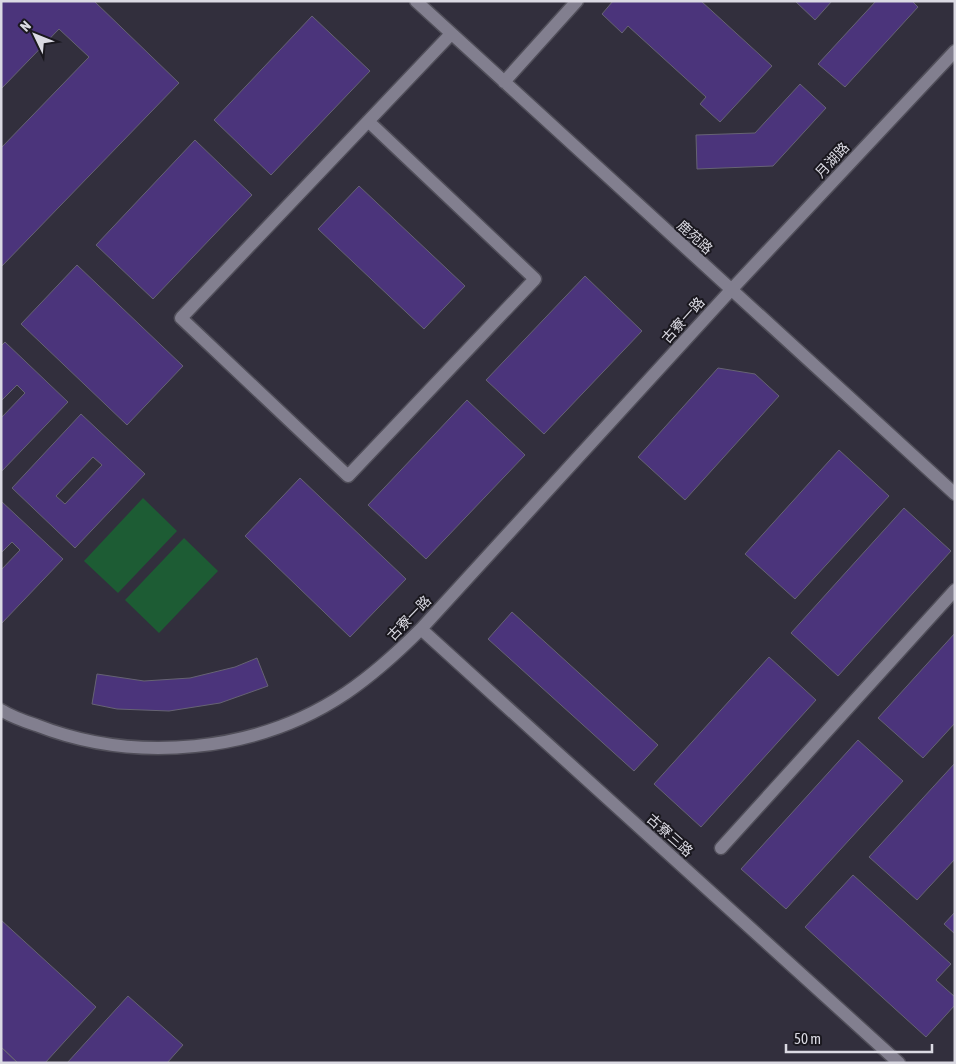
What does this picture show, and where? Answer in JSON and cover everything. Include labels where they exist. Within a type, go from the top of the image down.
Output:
[{"type":"street","name":"鹿苑路","points":[[416,1],[955,494]]},
{"type":"street","points":[[504,82],[577,1]]},
{"type":"street","points":[[368,121],[535,279],[348,476],[181,318],[368,121],[451,34]]},
{"type":"street","name":"月湖路","points":[[731,290],[955,51]]},
{"type":"street","name":"古寮一路","points":[[1,710],[55,733],[104,744],[154,749],[204,746],[253,735],[300,718],[344,694],[385,665],[420,629],[731,290]]},
{"type":"street","points":[[721,848],[955,590]]},
{"type":"street","name":"古寮三路","points":[[420,629],[899,1063]]},
{"type":"green space","points":[[143,498],[177,531],[118,593],[84,561]]},
{"type":"green space","points":[[184,538],[218,571],[159,633],[125,600]]},
{"type":"building","points":[[1,1],[94,1],[179,83],[1,267],[1,148],[89,57],[59,29],[1,89]]},
{"type":"building","points":[[613,1],[701,1],[772,66],[720,122],[700,104],[706,97],[628,26],[622,33],[602,14]]},
{"type":"building","points":[[795,1],[832,1],[815,20]]},
{"type":"building","points":[[876,1],[912,1],[918,7],[845,87],[818,64]]},
{"type":"building","points":[[312,16],[370,71],[271,175],[214,120]]},
{"type":"building","points":[[800,84],[826,108],[773,166],[697,169],[696,135],[755,133]]},
{"type":"building","points":[[195,140],[252,195],[153,299],[96,245]]},
{"type":"building","points":[[359,186],[465,286],[424,329],[318,229]]},
{"type":"building","points":[[77,265],[183,366],[127,425],[21,324]]},
{"type":"building","points":[[585,276],[642,331],[544,434],[486,380]]},
{"type":"building","points":[[5,342],[68,402],[1,472],[1,418],[25,393],[17,385],[1,401],[1,346]]},
{"type":"building","points":[[718,368],[755,374],[779,396],[685,500],[638,457]]},
{"type":"building","points":[[467,400],[525,455],[426,559],[368,505]]},
{"type":"building","points":[[81,414],[145,474],[75,548],[12,488]],"holes":[[[93,457],[102,465],[65,504],[56,496]]]},
{"type":"building","points":[[839,450],[889,496],[795,599],[745,554]]},
{"type":"building","points":[[300,478],[406,579],[350,637],[245,536]]},
{"type":"building","points":[[1,501],[63,559],[1,624],[1,570],[20,550],[12,542],[1,553]]},
{"type":"building","points":[[904,508],[951,551],[838,676],[791,633]]},
{"type":"building","points":[[512,612],[658,745],[634,771],[488,639]]},
{"type":"building","points":[[955,633],[955,723],[923,758],[878,718]]},
{"type":"building","points":[[769,657],[816,700],[701,827],[654,784]]},
{"type":"building","points":[[257,658],[268,686],[220,703],[169,711],[117,709],[92,704],[97,674],[144,681],[190,678],[235,667]]},
{"type":"building","points":[[858,740],[903,781],[786,909],[741,869]]},
{"type":"building","points":[[955,763],[955,859],[917,900],[869,857]]},
{"type":"building","points":[[853,875],[951,964],[936,980],[955,997],[955,1005],[926,1037],[805,927]]},
{"type":"building","points":[[955,912],[955,934],[944,924]]},
{"type":"building","points":[[1,920],[96,1007],[45,1063],[18,1063],[1,1047]]},
{"type":"building","points":[[128,996],[183,1045],[167,1063],[67,1063]]},
{"type":"building","points":[[1,1047],[18,1063],[1,1063]]}]
